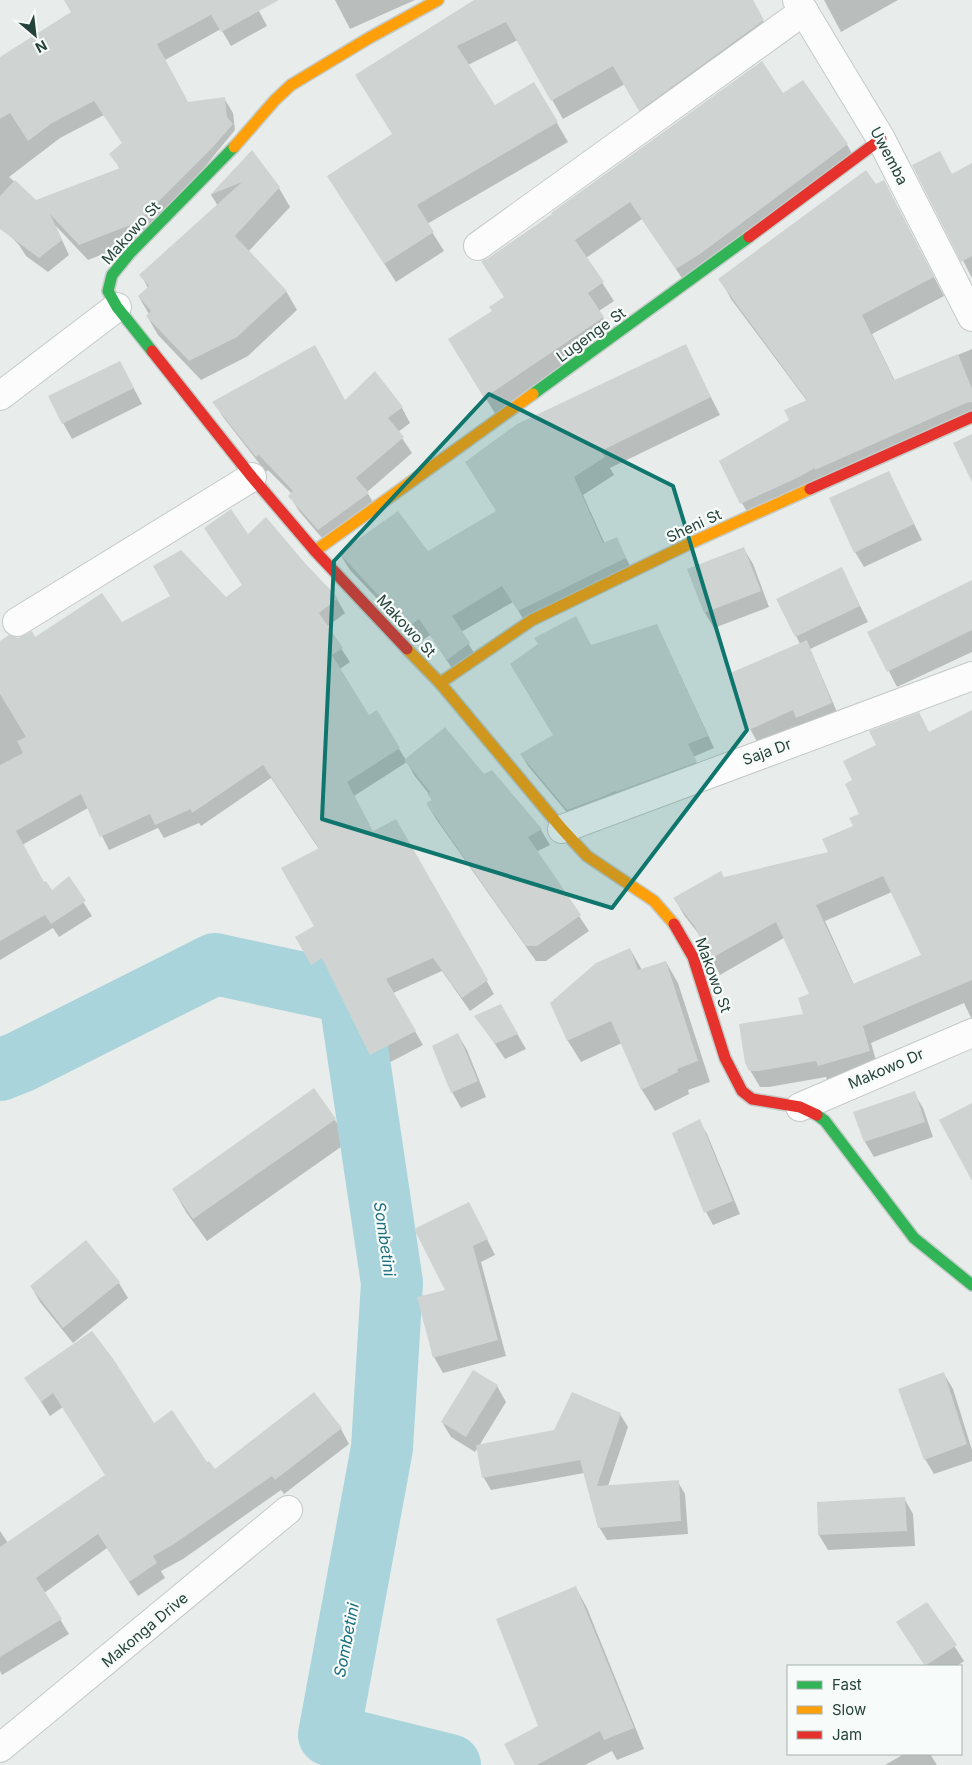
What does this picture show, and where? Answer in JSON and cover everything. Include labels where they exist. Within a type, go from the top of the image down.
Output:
[{"type":"street","name":"Makowo St","points":[[438,0],[369,38],[298,81],[275,100],[223,158],[130,253],[112,275],[108,291],[117,307],[252,477],[315,551],[440,683],[562,829],[587,856],[654,901],[681,934],[693,957],[725,1058],[742,1091],[752,1099],[800,1107],[815,1113],[825,1121],[914,1238],[972,1285]]},
{"type":"street","points":[[478,246],[801,5]]},
{"type":"street","name":"Uwemba","points":[[801,5],[881,139],[972,317]]},
{"type":"street","name":"Lugenge St","points":[[315,551],[653,308],[881,139]]},
{"type":"street","points":[[0,396],[117,307]]},
{"type":"street","name":"Sheni St","points":[[440,683],[532,620],[648,565],[695,540],[972,417]]},
{"type":"street","points":[[17,622],[252,477]]},
{"type":"street","name":"Saja Dr","points":[[562,829],[972,676]]},
{"type":"street","name":"Makowo Dr","points":[[800,1107],[972,1033]]},
{"type":"street","name":"Makonga Drive","points":[[0,1748],[288,1510]]},
{"type":"highlighted area","points":[[489,394],[673,486],[747,730],[612,908],[322,819],[334,561]]},
{"type":"building","points":[[64,0],[279,0],[221,32],[211,15],[157,44],[188,102],[225,97],[227,117],[233,124],[212,148],[138,222],[79,245],[50,214],[62,240],[39,258],[0,229],[0,196],[15,180],[36,200],[120,168],[109,154],[122,143],[94,101],[52,123],[28,141],[10,113],[0,119],[0,57],[71,12]]},
{"type":"building","points":[[474,0],[753,0],[764,20],[639,111],[613,66],[551,101],[506,22],[457,46],[495,105],[534,82],[558,122],[417,205],[434,232],[384,264],[327,176],[392,134],[355,75]]},
{"type":"building","points":[[762,61],[783,93],[803,80],[848,144],[700,254],[676,269],[630,202],[575,240],[604,282],[588,293],[604,317],[484,398],[448,339],[492,311],[489,307],[504,297],[481,261],[487,259],[552,214]]},
{"type":"building","points":[[252,150],[280,187],[235,236],[287,291],[237,337],[189,361],[146,316],[151,311],[138,296],[149,286],[139,275],[242,182],[210,195]]},
{"type":"building","points":[[940,151],[952,174],[972,163],[972,256],[961,262],[912,165]]},
{"type":"building","points":[[866,170],[876,184],[884,180],[934,277],[862,315],[894,380],[958,354],[972,389],[972,402],[815,470],[815,468],[740,504],[719,461],[789,420],[784,410],[807,400],[718,279]]},
{"type":"building","points":[[686,344],[711,397],[601,451],[605,457],[574,477],[603,543],[617,537],[626,558],[518,611],[502,586],[452,616],[470,643],[447,660],[419,619],[408,627],[339,553],[398,511],[428,551],[496,511],[465,462],[517,424]]},
{"type":"building","points":[[315,345],[345,400],[375,371],[403,407],[388,418],[404,437],[356,478],[369,493],[318,530],[288,496],[293,491],[259,455],[256,457],[212,402]]},
{"type":"building","points":[[120,361],[134,388],[62,424],[48,396]]},
{"type":"building","points":[[972,434],[972,482],[953,443]]},
{"type":"building","points":[[889,471],[914,524],[854,553],[829,498]]},
{"type":"building","points":[[231,509],[248,534],[266,517],[338,598],[319,613],[343,648],[332,655],[369,715],[377,710],[400,748],[347,782],[373,831],[396,819],[488,980],[462,998],[433,958],[386,979],[416,1031],[370,1055],[322,958],[311,965],[295,937],[314,926],[281,868],[319,848],[263,765],[192,813],[191,809],[155,825],[150,814],[100,837],[81,794],[16,831],[44,882],[46,881],[52,890],[69,876],[86,901],[51,924],[45,915],[0,941],[0,765],[23,753],[17,741],[26,737],[0,694],[0,641],[9,635],[18,638],[32,631],[35,637],[102,593],[122,622],[170,596],[153,566],[181,550],[226,597],[242,585],[204,528]]},
{"type":"building","points":[[744,547],[761,591],[704,613],[687,569]]},
{"type":"building","points":[[842,567],[860,606],[795,637],[776,599]]},
{"type":"building","points":[[972,580],[972,630],[887,672],[867,632]]},
{"type":"building","points":[[576,616],[591,645],[657,624],[708,736],[688,744],[697,762],[567,810],[520,754],[553,735],[510,664],[538,644],[534,638]]},
{"type":"building","points":[[807,640],[832,703],[796,718],[793,710],[749,730],[728,674]]},
{"type":"building","points":[[972,710],[972,980],[863,1026],[870,1051],[818,1066],[816,1061],[749,1071],[745,1063],[739,1024],[803,1014],[798,998],[809,994],[776,922],[710,959],[695,927],[673,898],[721,871],[724,877],[828,852],[822,839],[853,826],[849,818],[859,814],[845,784],[852,780],[843,761],[876,745],[869,731],[919,712],[929,732]],"holes":[[[883,876],[921,955],[853,984],[816,905]]]},
{"type":"building","points":[[445,727],[484,774],[492,770],[542,829],[528,837],[581,915],[537,946],[526,946],[426,803],[432,800],[427,794],[430,792],[404,760]]},
{"type":"building","points":[[630,948],[638,970],[666,961],[698,1061],[677,1069],[678,1072],[641,1090],[611,1021],[567,1041],[550,1003],[596,963]]},
{"type":"building","points":[[501,1004],[518,1034],[495,1044],[474,1016]]},
{"type":"building","points":[[458,1033],[478,1081],[451,1093],[432,1046]]},
{"type":"building","points":[[314,1088],[336,1119],[193,1219],[172,1189]]},
{"type":"building","points":[[915,1091],[925,1122],[864,1142],[853,1112]]},
{"type":"building","points":[[972,1103],[972,1181],[939,1120]]},
{"type":"building","points":[[700,1119],[733,1201],[704,1213],[672,1133]]},
{"type":"building","points":[[469,1202],[488,1239],[473,1246],[498,1340],[433,1358],[417,1297],[445,1290],[414,1229]]},
{"type":"building","points":[[86,1240],[120,1282],[63,1328],[30,1286]]},
{"type":"building","points":[[92,1331],[114,1360],[154,1423],[172,1410],[207,1462],[209,1461],[215,1469],[314,1392],[342,1428],[275,1480],[272,1476],[174,1544],[153,1556],[157,1563],[129,1582],[98,1534],[36,1578],[62,1619],[0,1657],[0,1547],[105,1475],[53,1393],[41,1402],[24,1378]]},
{"type":"building","points":[[473,1370],[498,1385],[466,1437],[441,1422]]},
{"type":"building","points":[[944,1372],[967,1444],[924,1460],[898,1389]]},
{"type":"building","points":[[572,1392],[621,1413],[597,1486],[679,1480],[681,1521],[598,1528],[580,1460],[482,1478],[476,1445],[554,1430]]},
{"type":"building","points":[[905,1497],[907,1531],[818,1535],[817,1502]]},
{"type":"building","points":[[576,1586],[634,1728],[604,1740],[600,1731],[537,1765],[515,1765],[504,1744],[538,1726],[496,1619]]},
{"type":"building","points":[[927,1602],[957,1645],[924,1665],[896,1622]]},
{"type":"waterway","name":"Sombetini","points":[[0,1070],[20,1062],[215,964],[349,993],[392,1283],[382,1448],[329,1735],[450,1765]]},
{"type":"traffic: fast","points":[[152,351],[117,307],[108,291],[112,275],[130,253],[234,147]]},
{"type":"traffic: fast","points":[[533,394],[749,237]]},
{"type":"traffic: fast","points":[[817,1115],[825,1121],[914,1238],[972,1285]]},
{"type":"traffic: slow","points":[[234,147],[275,100],[291,85],[369,38],[438,0]]},
{"type":"traffic: slow","points":[[315,551],[533,394]]},
{"type":"traffic: slow","points":[[440,683],[532,620],[695,541],[810,489]]},
{"type":"traffic: slow","points":[[407,649],[440,683],[562,829],[587,856],[654,901],[674,924]]},
{"type":"traffic: jam","points":[[749,237],[881,139]]},
{"type":"traffic: jam","points":[[152,351],[252,477],[315,551],[407,649]]},
{"type":"traffic: jam","points":[[810,489],[972,417]]},
{"type":"traffic: jam","points":[[674,924],[693,957],[725,1058],[742,1091],[752,1099],[800,1107],[817,1115]]}]
